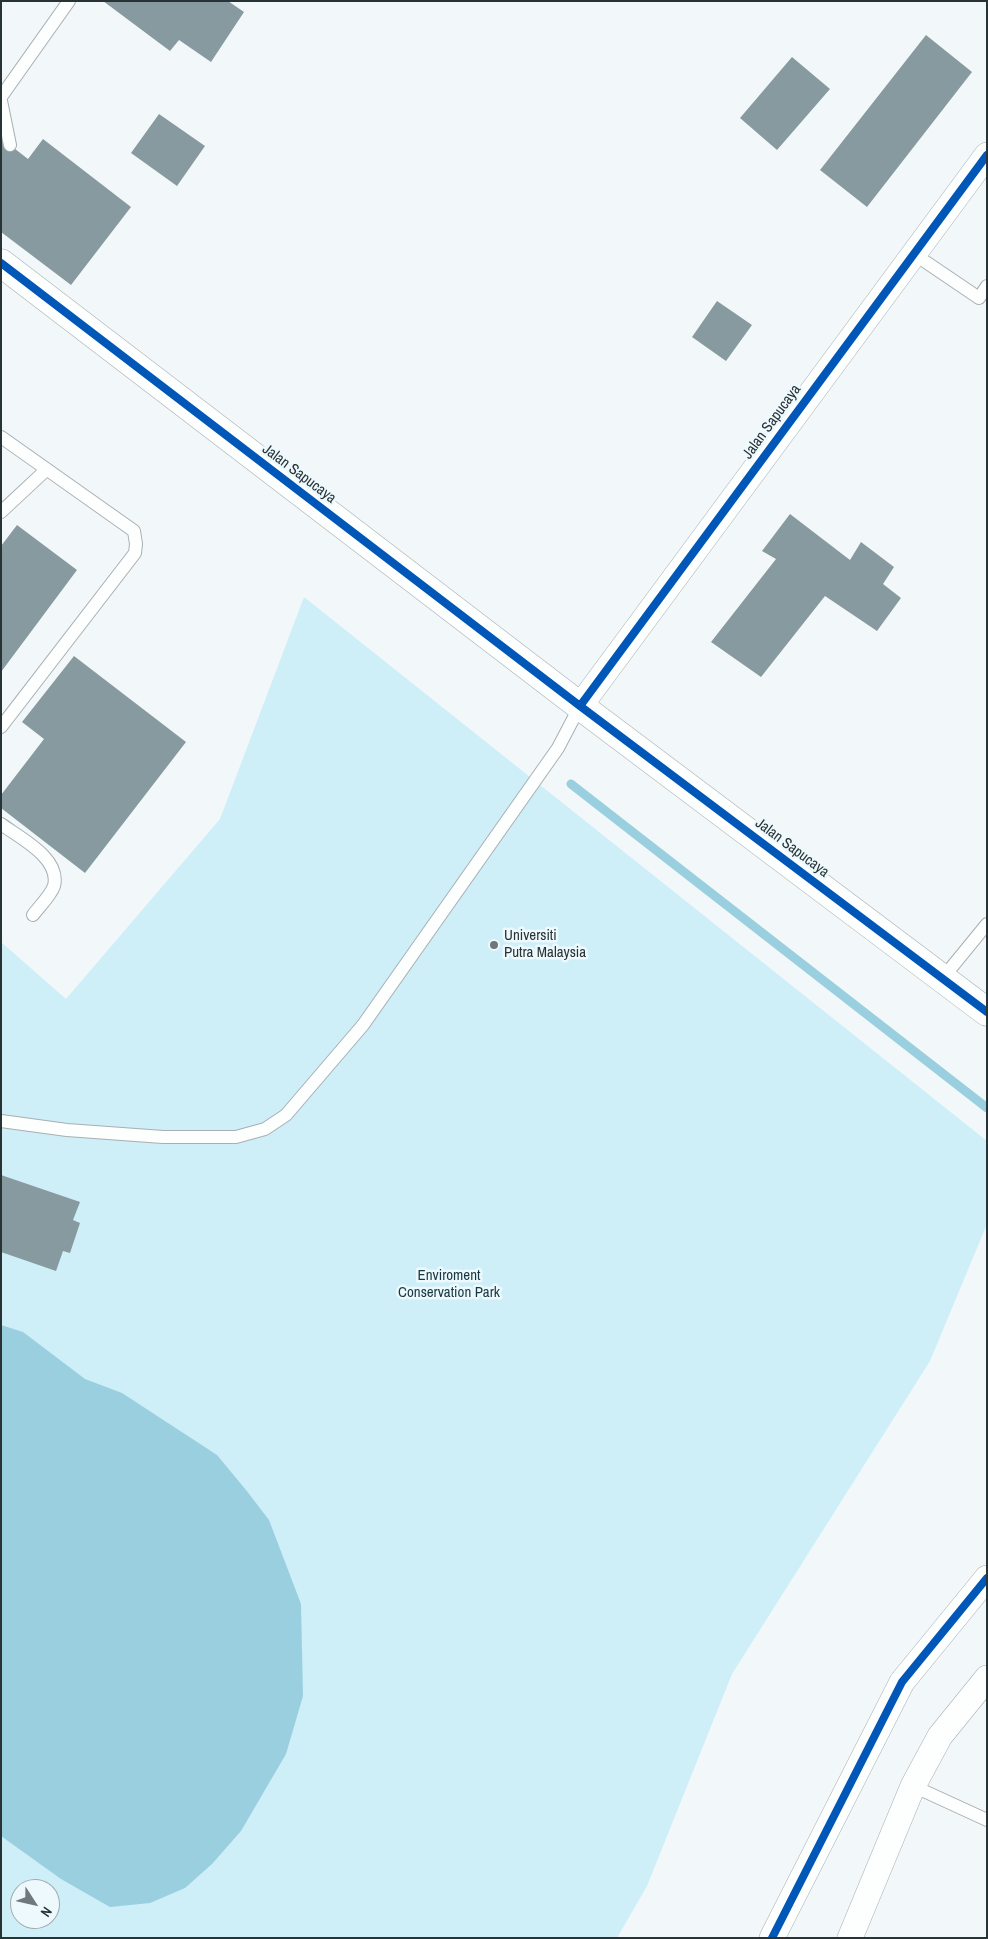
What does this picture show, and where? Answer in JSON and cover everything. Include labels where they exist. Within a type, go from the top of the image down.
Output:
[{"type":"street","name":"Jalan Sapucaya","points":[[580,706],[987,155]]},
{"type":"street","name":"Jalan Sapucaya","points":[[1,263],[580,706],[987,1012]]},
{"type":"street","points":[[772,1938],[902,1682],[987,1578]]},
{"type":"street","points":[[850,1938],[913,1786],[940,1736],[987,1678]]},
{"type":"lane","points":[[1,97],[69,1]]},
{"type":"lane","points":[[1,74],[12,83]]},
{"type":"lane","points":[[1,101],[10,144]]},
{"type":"lane","points":[[914,254],[978,298],[987,286]]},
{"type":"lane","points":[[1,437],[134,530],[135,553],[1,727]]},
{"type":"lane","points":[[1,512],[46,470]]},
{"type":"lane","points":[[1,1121],[96,1132],[162,1137],[236,1137],[266,1129],[286,1115],[362,1025],[558,748],[580,706]]},
{"type":"lane","points":[[1,824],[43,855],[54,870],[54,887],[33,915]]},
{"type":"lane","points":[[942,979],[987,924]]},
{"type":"lane","points":[[913,1786],[987,1820]]},
{"type":"green space","name":"Enviroment Conservation Park","points":[[304,597],[987,1141],[987,1224],[930,1361],[732,1674],[647,1886],[617,1938],[1,1938],[1,942],[66,999],[220,819]]},
{"type":"shaded area","points":[[1,1325],[23,1332],[85,1379],[122,1393],[217,1455],[269,1520],[301,1604],[303,1696],[286,1754],[241,1831],[212,1864],[185,1888],[150,1903],[110,1907],[61,1879],[1,1836]]},
{"type":"building","points":[[103,1],[228,1],[244,12],[211,62],[179,40],[170,51]]},
{"type":"building","points":[[926,35],[972,72],[867,207],[820,170]]},
{"type":"building","points":[[792,57],[830,89],[777,150],[740,118]]},
{"type":"building","points":[[159,114],[205,146],[177,186],[131,153]]},
{"type":"building","points":[[1,138],[28,159],[43,139],[131,207],[71,285],[1,232]]},
{"type":"building","points":[[717,301],[752,325],[726,361],[692,337]]},
{"type":"building","points":[[790,514],[850,560],[861,542],[894,567],[883,584],[901,598],[877,631],[825,596],[761,677],[711,642],[776,559],[762,551]]},
{"type":"building","points":[[17,525],[77,570],[1,672],[1,546]]},
{"type":"building","points":[[74,656],[186,742],[85,873],[1,808],[1,795],[44,739],[22,722]]},
{"type":"building","points":[[1,1175],[80,1202],[73,1220],[80,1223],[70,1253],[63,1251],[56,1271],[1,1252]]},
{"type":"waterway","points":[[571,784],[987,1108]]},
{"type":"cycle path","points":[[580,706],[987,155]]},
{"type":"cycle path","points":[[1,263],[580,706],[987,1012]]},
{"type":"cycle path","points":[[772,1938],[902,1682],[987,1578]]},
{"type":"place","name":"Universiti Putra Malaysia","points":[[494,945]]}]
